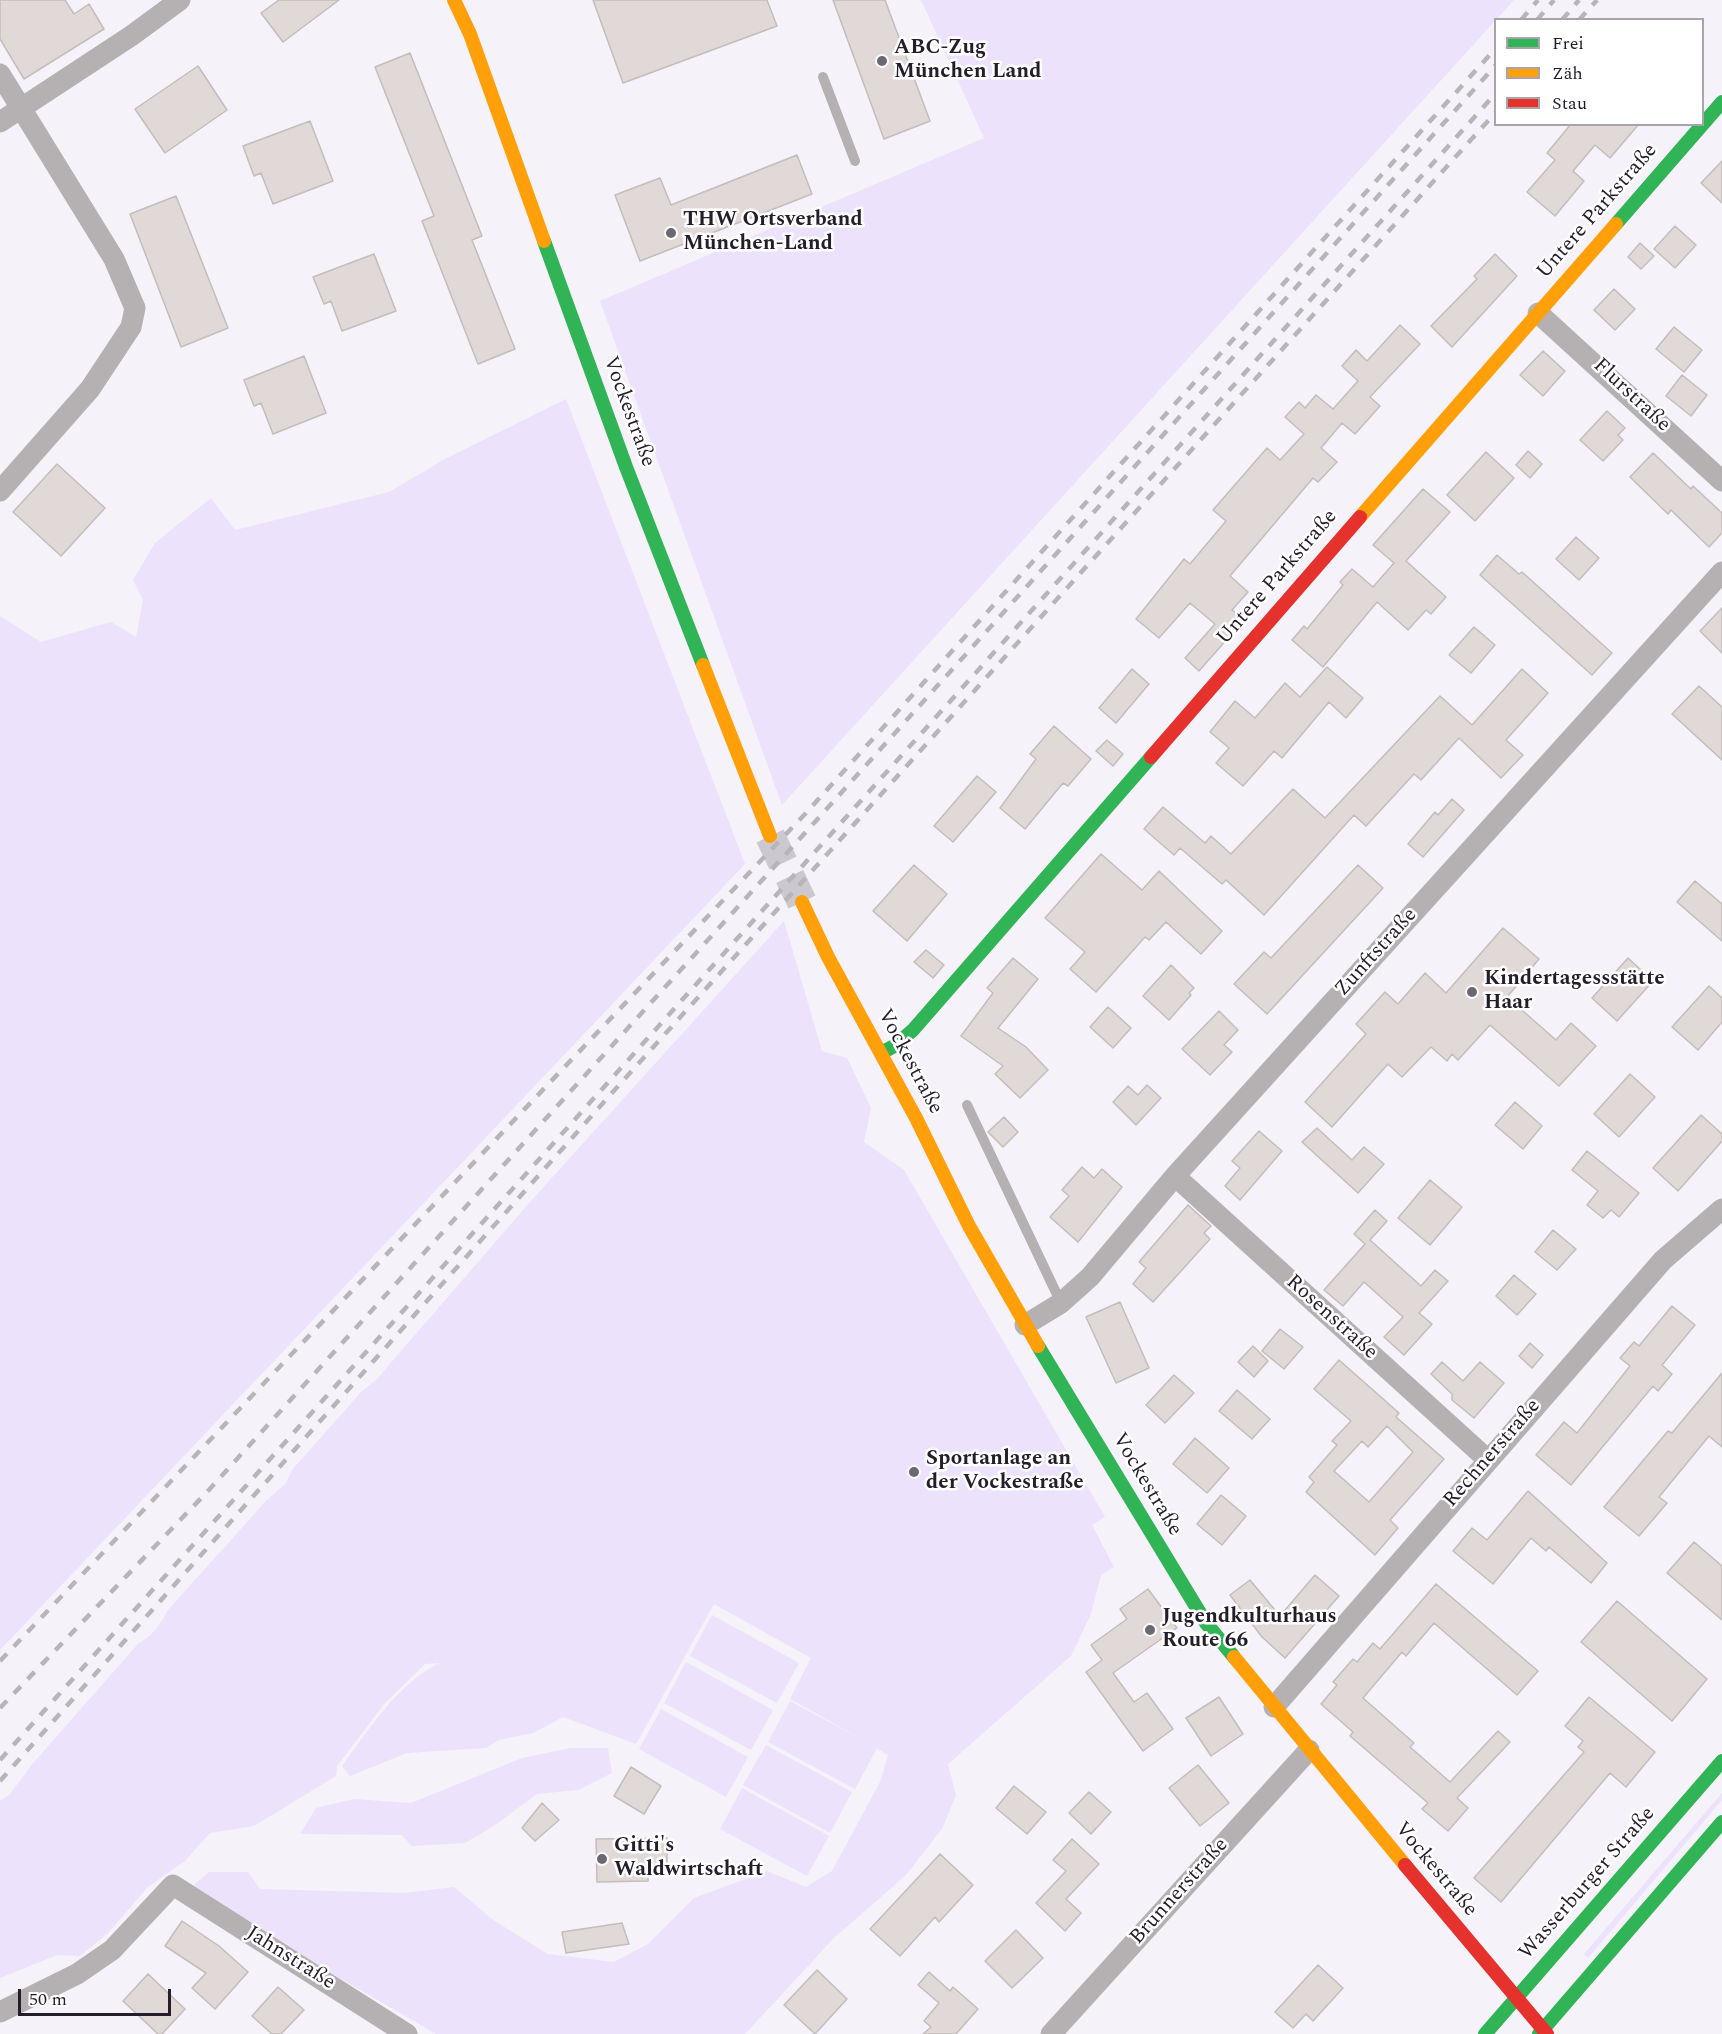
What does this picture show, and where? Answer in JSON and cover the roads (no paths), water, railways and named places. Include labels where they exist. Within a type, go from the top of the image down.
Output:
[{"type":"main road","name":"Vockestraße","points":[[454,0],[470,34],[626,467],[770,836]]},
{"type":"main road","name":"Untere Parkstraße","points":[[1704,123],[1722,102]]},
{"type":"main road","name":"Untere Parkstraße","points":[[881,1053],[896,1045],[913,1030],[1701,126]]},
{"type":"main road","name":"Vockestraße","points":[[802,902],[828,957],[881,1053],[969,1226],[1025,1326],[1194,1604],[1309,1750],[1543,2032]]},
{"type":"main road","name":"Wasserburger Straße","points":[[1485,2034],[1722,1761]]},
{"type":"main road","points":[[1543,2032],[1722,1822]]},
{"type":"street","points":[[0,122],[180,0]]},
{"type":"street","points":[[0,74],[114,259],[135,308],[131,327],[90,389],[0,491]]},
{"type":"street","name":"Flurstraße","points":[[1538,313],[1722,481]]},
{"type":"street","name":"Zunftstraße","points":[[1025,1326],[1061,1303],[1090,1277],[1174,1176],[1718,583]]},
{"type":"street","name":"Rosenstraße","points":[[1174,1176],[1488,1460]]},
{"type":"street","name":"Rechnerstraße","points":[[1274,1707],[1664,1260],[1722,1209]]},
{"type":"street","name":"Brunnerstraße","points":[[1051,2034],[1309,1750]]},
{"type":"street","name":"Jahnstraße","points":[[0,2012],[77,1974],[112,1950],[173,1885],[407,2034]]},
{"type":"lane","points":[[823,77],[855,161]]},
{"type":"lane","points":[[967,1104],[1061,1303]]},
{"type":"tunnel","points":[[770,836],[802,902]]},
{"type":"railway","points":[[1523,18],[1538,0]]},
{"type":"railway","points":[[1539,18],[1554,0]]},
{"type":"railway","points":[[1564,18],[1579,0]]},
{"type":"railway","points":[[1581,18],[1597,0]]},
{"type":"railway","points":[[0,1661],[806,813],[1494,50]]},
{"type":"railway","points":[[0,1708],[207,1492],[814,823],[1494,67]]},
{"type":"railway","points":[[0,1760],[1494,95]]},
{"type":"railway","points":[[0,1781],[620,1084],[1494,114]]},
{"type":"place","name":"ABC-Zug München Land","points":[[882,61]]},
{"type":"place","name":"THW Ortsverband München-Land","points":[[671,233]]},
{"type":"place","name":"Kindertagessstätte Haar","points":[[1472,992]]},
{"type":"place","name":"Sportanlage an der Vockestraße","points":[[914,1472]]},
{"type":"place","name":"Jugendkulturhaus Route 66","points":[[1150,1630]]},
{"type":"place","name":"Gitti's Waldwirtschaft","points":[[602,1859]]}]
